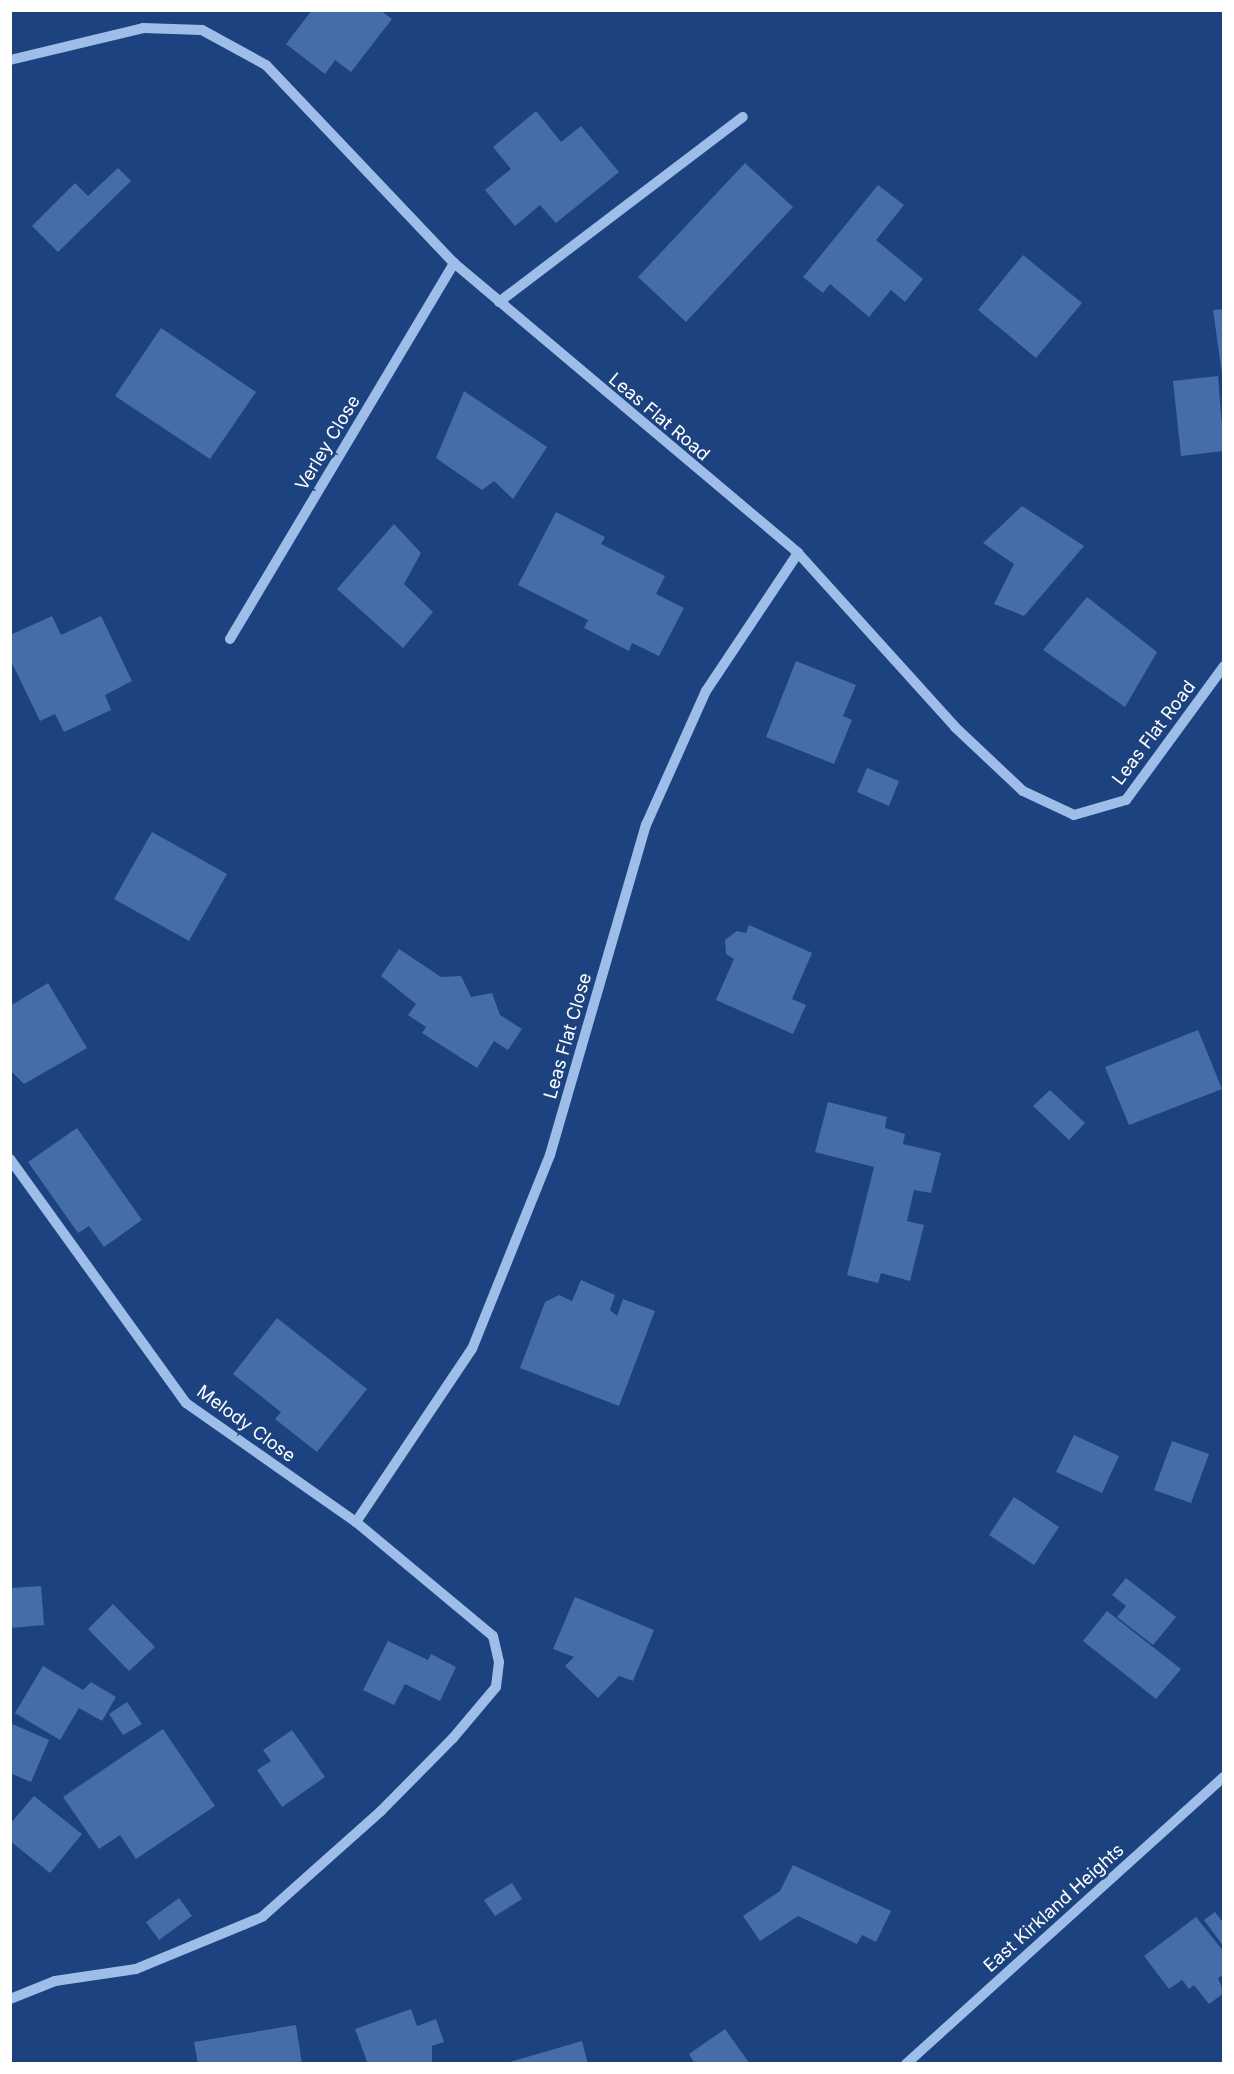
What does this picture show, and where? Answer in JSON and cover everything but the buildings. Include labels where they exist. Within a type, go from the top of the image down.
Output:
[{"type":"street","name":"Leas Flat Road","points":[[10,60],[143,28],[202,30],[266,65],[454,263],[798,553],[955,728],[1023,791],[1074,815],[1126,800],[1224,666]]},
{"type":"street","points":[[499,302],[743,117]]},
{"type":"street","name":"Verley Close","points":[[230,639],[454,263]]},
{"type":"street","name":"Leas Flat Close","points":[[356,1522],[472,1349],[550,1155],[646,825],[706,692],[798,553]]},
{"type":"street","name":"Melody Close","points":[[10,1159],[186,1403],[356,1522],[493,1636],[499,1662],[496,1687],[381,1811],[262,1917],[136,1969],[56,1981],[10,1999]]},
{"type":"street","name":"East Kirkland Heights","points":[[906,2064],[1224,1777]]}]
